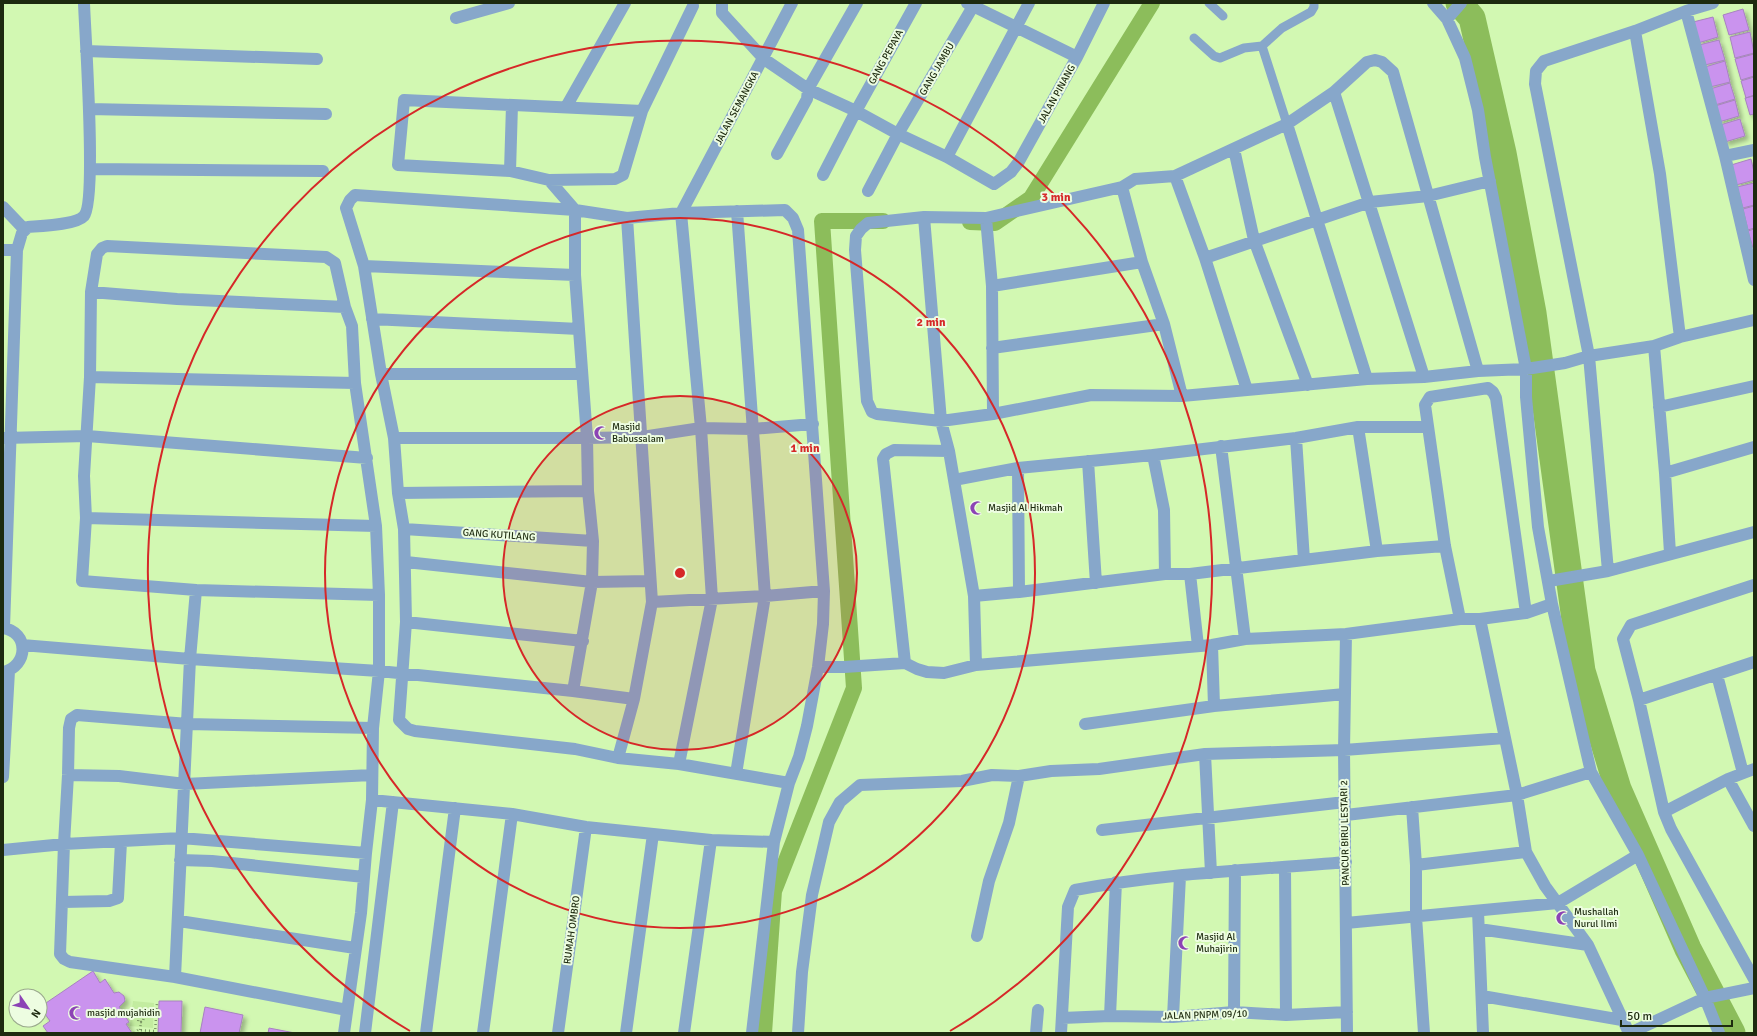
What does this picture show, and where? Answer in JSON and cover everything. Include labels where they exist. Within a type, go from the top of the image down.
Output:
[{"type":"street","points":[[24,229],[28,227],[77,220],[84,216],[88,207],[90,169],[89,109],[84,3]]},
{"type":"street","points":[[456,18],[510,3]]},
{"type":"street","points":[[566,107],[625,3]]},
{"type":"street","points":[[722,3],[722,13],[764,59],[808,89],[856,111],[898,134],[947,156],[1029,3]]},
{"type":"street","name":"JALAN SEMANGKA","points":[[681,213],[764,59],[792,3]]},
{"type":"street","points":[[777,154],[807,99],[808,89],[857,3]]},
{"type":"street","name":"GANG PEPAYA","points":[[823,175],[856,111],[916,3]]},
{"type":"street","name":"JALAN PINANG","points":[[947,156],[994,184],[1001,180],[1018,163],[1077,58],[1104,3]]},
{"type":"street","points":[[1433,3],[1454,11],[1478,110],[1490,181],[1530,369],[1527,412],[1538,526],[1552,604],[1592,772],[1638,855],[1708,998],[1719,1033]]},
{"type":"street","points":[[1603,571],[1589,356],[1535,84],[1536,71],[1544,61],[1713,3]]},
{"type":"street","points":[[972,4],[1077,58]]},
{"type":"street","name":"GANG JAMBU","points":[[868,191],[898,134],[972,4]]},
{"type":"street","points":[[642,111],[404,100],[398,165],[510,171],[549,180],[615,178],[623,175],[642,111],[693,6]]},
{"type":"street","points":[[1686,11],[1725,156],[1754,280]]},
{"type":"street","points":[[1635,31],[1660,174],[1680,337]]},
{"type":"street","points":[[86,51],[317,59]]},
{"type":"street","points":[[1478,371],[1393,72],[1382,62],[1375,60],[1367,62],[1334,92],[1287,124],[1175,176],[1135,179],[1122,187],[986,218],[924,217],[868,223],[861,228],[856,236],[855,250],[867,401],[872,412],[877,414],[941,421],[994,414],[1092,395],[1182,396],[1367,379],[1424,377],[1478,371],[1530,369],[1565,363],[1589,356],[1654,346],[1680,337],[1754,320]]},
{"type":"street","points":[[1334,92],[1370,202],[1424,377]]},
{"type":"street","points":[[510,171],[512,105]]},
{"type":"street","points":[[89,109],[326,114]]},
{"type":"street","points":[[1287,124],[1367,379]]},
{"type":"street","points":[[1234,149],[1254,240],[1308,385]]},
{"type":"street","points":[[1725,156],[1754,150]]},
{"type":"street","points":[[90,169],[323,170]]},
{"type":"street","points":[[1175,176],[1205,258],[1246,390]]},
{"type":"street","points":[[549,180],[575,210],[575,275],[581,374],[587,438],[588,491],[593,540],[592,582],[583,641],[573,691]]},
{"type":"street","points":[[1205,258],[1254,240],[1370,202],[1428,196],[1490,181]]},
{"type":"street","points":[[1122,187],[1142,262],[1164,324],[1182,396]]},
{"type":"street","points":[[752,1033],[774,842],[789,783],[800,751],[818,667],[823,624],[824,591],[813,424],[798,230],[793,218],[785,210],[681,213],[627,218],[575,210],[355,196],[350,200],[346,208],[364,266],[381,374],[394,438],[398,493],[404,529],[406,562],[406,622],[399,720],[408,728],[415,731],[575,749],[618,758],[679,764],[789,783]]},
{"type":"street","points":[[3,207],[24,229]]},
{"type":"street","points":[[736,774],[765,596],[737,211]]},
{"type":"street","points":[[679,764],[712,599],[701,428],[681,213]]},
{"type":"street","points":[[924,217],[941,421],[949,451],[974,596],[976,665]]},
{"type":"street","points":[[618,758],[634,699],[652,602],[649,581],[642,437],[627,218]]},
{"type":"street","points":[[986,218],[992,286],[994,414]]},
{"type":"street","points":[[3,777],[6,671],[14,668],[22,655],[22,645],[16,634],[3,628],[7,438],[17,250],[24,229]]},
{"type":"street","points":[[344,1033],[361,912],[372,800],[373,728],[379,671],[379,595],[376,526],[355,382],[352,326],[345,307],[335,263],[326,257],[107,246],[102,248],[97,254],[91,292],[90,376],[84,476],[86,518],[82,581],[196,590],[379,595]]},
{"type":"street","points":[[3,250],[17,250]]},
{"type":"street","points":[[992,286],[1142,262]]},
{"type":"street","points":[[364,266],[575,275]]},
{"type":"street","points":[[91,292],[177,299],[345,307]]},
{"type":"street","points":[[372,319],[579,329]]},
{"type":"street","points":[[992,348],[1164,324]]},
{"type":"street","points":[[1654,346],[1670,553]]},
{"type":"street","points":[[381,374],[581,374]]},
{"type":"street","points":[[90,376],[355,382]]},
{"type":"street","points":[[1659,407],[1754,386]]},
{"type":"street","points":[[1460,619],[1445,546],[1424,405],[1430,397],[1488,388],[1493,392],[1496,398],[1526,613]]},
{"type":"street","points":[[394,438],[642,437],[701,428],[752,428],[813,424]]},
{"type":"street","points":[[954,480],[1018,468],[1153,455],[1296,438],[1358,427],[1427,427]]},
{"type":"street","points":[[1358,427],[1377,551]]},
{"type":"street","points":[[7,438],[87,436],[367,458]]},
{"type":"street","points":[[1296,438],[1304,560]]},
{"type":"street","points":[[1221,446],[1245,639]]},
{"type":"street","points":[[1665,473],[1754,446]]},
{"type":"street","points":[[905,663],[883,459],[886,454],[894,450],[949,451]]},
{"type":"street","points":[[1153,455],[1164,510],[1166,574]]},
{"type":"street","points":[[1088,461],[1096,582]]},
{"type":"street","points":[[1018,468],[1019,592]]},
{"type":"street","points":[[398,493],[588,491]]},
{"type":"street","points":[[86,518],[376,526]]},
{"type":"street","name":"GANG KUTILANG","points":[[404,529],[593,540]]},
{"type":"street","points":[[1549,581],[1603,571],[1754,532]]},
{"type":"street","points":[[974,596],[1166,574],[1190,574],[1377,551],[1445,546]]},
{"type":"street","points":[[406,562],[592,582],[649,581]]},
{"type":"street","points":[[1190,574],[1198,646]]},
{"type":"street","points":[[1754,585],[1631,626],[1623,639],[1639,700],[1664,812],[1671,829],[1754,979]]},
{"type":"street","points":[[175,978],[179,921],[180,860],[188,724],[190,659],[196,590]]},
{"type":"street","points":[[652,602],[765,596],[824,591]]},
{"type":"street","points":[[818,667],[878,666],[905,663],[927,672],[944,673],[976,665],[1212,645],[1245,639],[1346,634],[1460,619],[1526,613],[1552,604]]},
{"type":"street","points":[[1480,618],[1517,795],[1526,852],[1545,886],[1588,945],[1629,1033],[1708,998],[1754,988]]},
{"type":"street","points":[[406,622],[583,641]]},
{"type":"street","name":"PANCUR BIRU LESTARI 2","points":[[1346,634],[1344,750],[1346,815],[1347,1033]]},
{"type":"street","points":[[22,645],[190,659],[379,671],[573,691],[634,699]]},
{"type":"street","points":[[1212,645],[1214,706]]},
{"type":"street","points":[[1639,700],[1754,662]]},
{"type":"street","points":[[1664,812],[1728,779],[1748,771],[1717,675]]},
{"type":"street","points":[[1085,724],[1214,706],[1345,694]]},
{"type":"street","points":[[347,1010],[175,978],[70,962],[64,959],[60,954],[69,728],[72,719],[77,715],[188,724],[373,728]]},
{"type":"street","points":[[798,1033],[802,972],[812,895],[829,822],[840,802],[860,785],[962,781],[992,775],[1019,776],[1051,771],[1099,769],[1205,754],[1344,750],[1505,738]]},
{"type":"street","points":[[1205,754],[1211,873]]},
{"type":"street","points":[[1346,815],[1517,795],[1592,772]]},
{"type":"street","points":[[68,775],[119,776],[185,784],[372,775]]},
{"type":"street","points":[[977,936],[989,881],[1009,823],[1019,776]]},
{"type":"street","points":[[1728,779],[1754,826]]},
{"type":"street","points":[[372,800],[512,814],[586,827],[710,840],[774,842]]},
{"type":"street","points":[[365,1033],[393,802]]},
{"type":"street","points":[[1102,830],[1345,802]]},
{"type":"street","points":[[1412,807],[1416,865],[1416,917],[1424,1033]]},
{"type":"street","points":[[426,1033],[455,808]]},
{"type":"street","points":[[483,1033],[512,814]]},
{"type":"street","name":"RUMAH OMBRO","points":[[558,1033],[586,827]]},
{"type":"street","points":[[626,1033],[653,834]]},
{"type":"street","points":[[3,850],[64,844],[181,838],[366,853]]},
{"type":"street","points":[[684,1033],[710,840]]},
{"type":"street","points":[[63,902],[109,901],[118,898],[121,842]]},
{"type":"street","points":[[1416,865],[1526,852]]},
{"type":"street","points":[[1346,923],[1558,903],[1638,855]]},
{"type":"street","points":[[180,860],[212,861],[364,877]]},
{"type":"street","points":[[1061,1033],[1068,907],[1075,890],[1116,882],[1235,870],[1346,862]]},
{"type":"street","points":[[1285,867],[1286,1015]]},
{"type":"street","points":[[1234,1012],[1235,870]]},
{"type":"street","points":[[1173,1017],[1180,876]]},
{"type":"street","points":[[1110,1016],[1116,882]]},
{"type":"street","points":[[1478,911],[1483,1033]]},
{"type":"street","points":[[179,921],[355,948]]},
{"type":"street","points":[[1479,929],[1588,945]]},
{"type":"street","points":[[1482,996],[1622,1020]]},
{"type":"street","points":[[1036,1033],[1038,1010]]},
{"type":"street","name":"JALAN PNPM 09/10","points":[[1062,1018],[1110,1016],[1173,1017],[1234,1012],[1286,1015],[1347,1012]]},
{"type":"lane","points":[[1209,3],[1223,16]]},
{"type":"lane","points":[[1194,38],[1214,56],[1220,58],[1244,48],[1262,46],[1282,28],[1311,12],[1314,7],[1314,3]]},
{"type":"lane","points":[[1262,46],[1287,124]]},
{"type":"path","points":[[134,1033],[140,1030],[155,1032],[158,1013],[157,1003]]},
{"type":"path","points":[[140,1030],[141,1022],[138,1022],[140,1009],[158,1013]]},
{"type":"shaded area","points":[[133,1001],[154,1003],[153,1028],[130,1026]]},
{"type":"building","points":[[1743,9],[1749,30],[1729,35],[1723,15]]},
{"type":"building","points":[[1713,17],[1718,37],[1698,43],[1693,22]]},
{"type":"building","points":[[1750,32],[1754,53],[1735,58],[1730,37]]},
{"type":"building","points":[[1719,40],[1725,60],[1705,65],[1699,45]]},
{"type":"building","points":[[1754,54],[1754,76],[1741,80],[1735,59]]},
{"type":"building","points":[[1725,61],[1730,82],[1710,87],[1705,67]]},
{"type":"building","points":[[1754,77],[1754,95],[1746,98],[1741,81]]},
{"type":"building","points":[[1730,83],[1735,99],[1715,105],[1710,89]]},
{"type":"building","points":[[1754,96],[1754,114],[1750,115],[1745,98]]},
{"type":"building","points":[[1735,100],[1739,116],[1719,122],[1715,106]]},
{"type":"building","points":[[1740,119],[1745,136],[1725,142],[1720,125]]},
{"type":"building","points":[[1751,159],[1754,180],[1736,185],[1731,165]]},
{"type":"building","points":[[1754,183],[1754,205],[1743,208],[1737,187]]},
{"type":"building","points":[[1754,206],[1754,228],[1748,230],[1743,209]]},
{"type":"building","points":[[1754,229],[1754,247],[1753,248],[1748,231]]},
{"type":"building","points":[[93,971],[100,983],[105,979],[114,993],[119,992],[124,996],[125,1001],[119,1007],[129,1022],[126,1024],[132,1033],[48,1033],[44,1028],[48,1028],[48,1022],[50,1021],[48,1018],[48,1002]]},
{"type":"building","points":[[159,1001],[182,1001],[181,1033],[158,1033]]},
{"type":"building","points":[[205,1007],[243,1015],[239,1033],[200,1033]]},
{"type":"building","points":[[269,1028],[295,1033],[268,1033]]},
{"type":"waterway","points":[[970,222],[995,223],[1031,198],[1152,3]]},
{"type":"waterway","points":[[1459,3],[1472,18],[1503,153],[1533,313],[1582,671],[1618,789],[1688,949],[1732,1033]]},
{"type":"waterway","points":[[764,1033],[774,891],[854,688],[822,221],[883,221]]},
{"type":"place","name":"Masjid Babussalam","points":[[601,433]]},
{"type":"place","name":"Masjid Al Hikmah","points":[[977,508]]},
{"type":"place","name":"Mushallah Nurul Ilmi","points":[[1563,918]]},
{"type":"place","name":"Masjid Al Muhajirin","points":[[1185,943]]},
{"type":"place","name":"masjid mujahidin","points":[[76,1013]]}]
